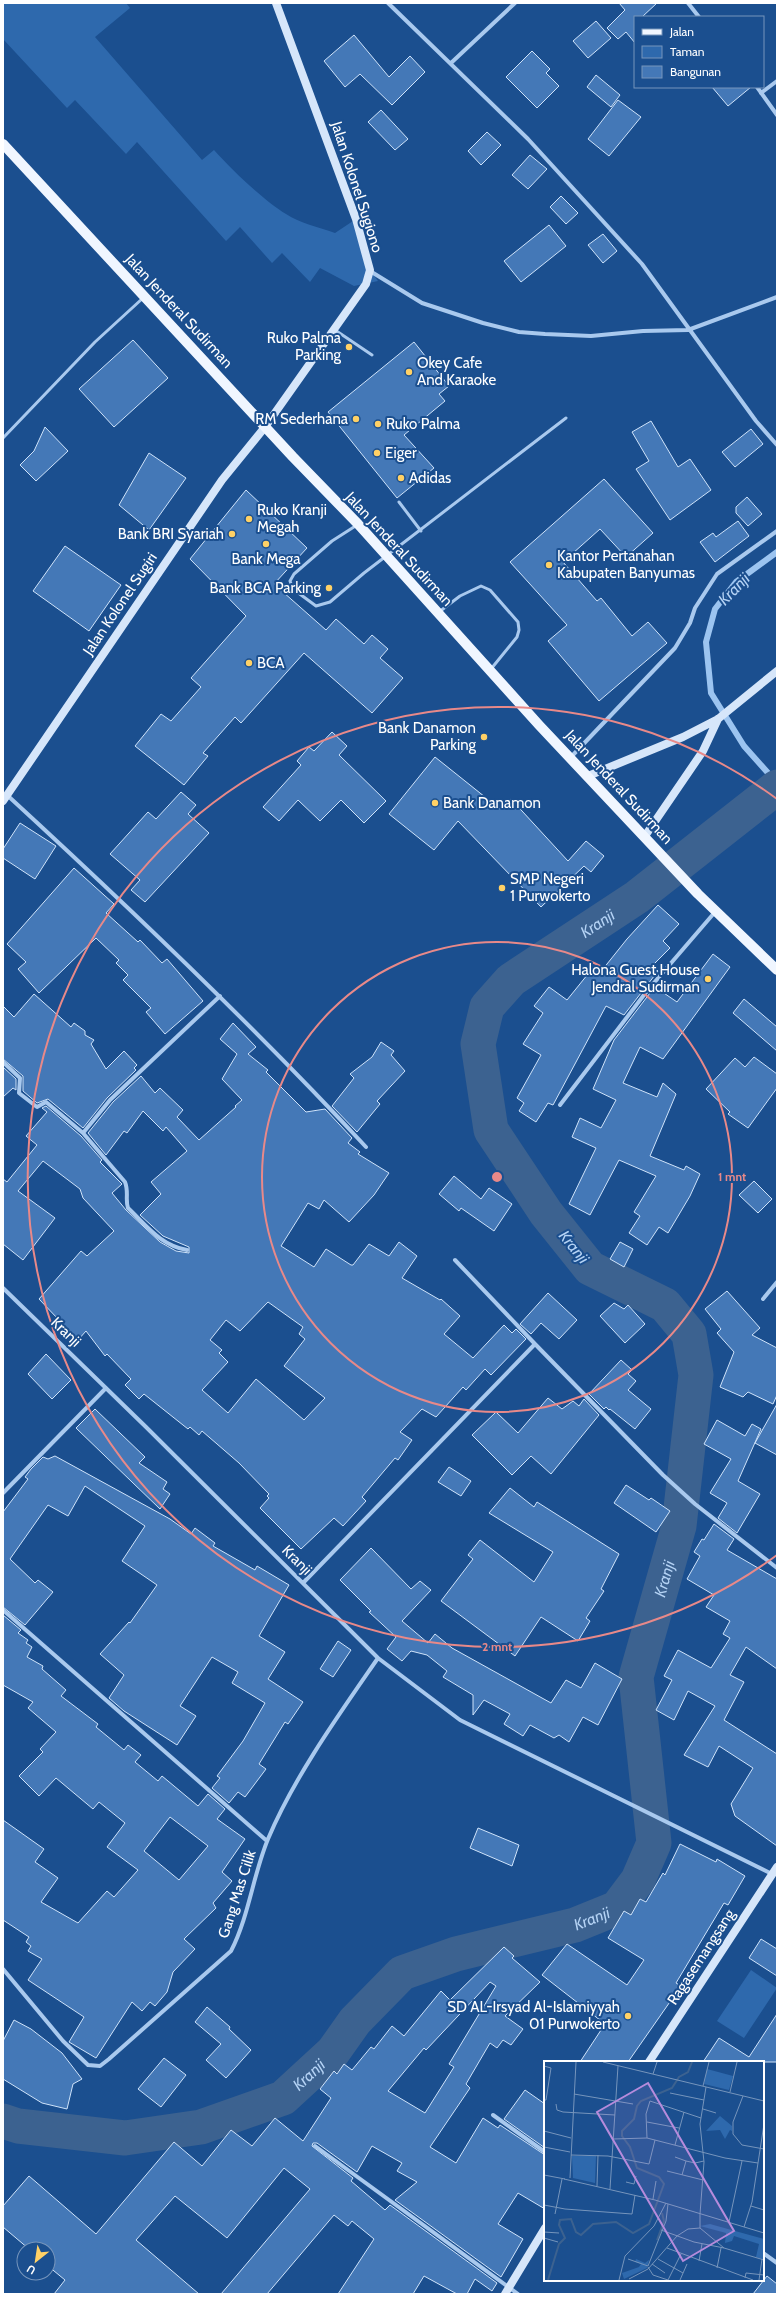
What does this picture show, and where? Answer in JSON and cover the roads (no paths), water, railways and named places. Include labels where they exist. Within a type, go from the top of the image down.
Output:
[{"type":"main road","name":"Jalan Kolonel Sugiono","points":[[265,427],[366,284],[370,270],[356,219],[276,3]]},
{"type":"main road","name":"Jalan Jenderal Sudirman","points":[[3,144],[265,427],[358,524],[490,670],[653,846],[698,894],[777,970]]},
{"type":"main road","name":"Jalan Kolonel Sugiri","points":[[5,798],[222,480],[265,427]]},
{"type":"main road","points":[[588,776],[683,737],[718,719],[777,671]]},
{"type":"main road","points":[[645,836],[703,751],[718,719]]},
{"type":"main road","name":"Ragasemangsang","points":[[650,2061],[777,1867]]},
{"type":"main road","points":[[507,2291],[544,2230]]},
{"type":"street","points":[[388,3],[528,139],[642,264],[688,330],[697,339],[756,421],[777,445]]},
{"type":"street","points":[[451,63],[515,3]]},
{"type":"street","points":[[688,3],[698,16]]},
{"type":"street","points":[[761,93],[777,81]]},
{"type":"street","points":[[758,88],[777,115]]},
{"type":"street","points":[[370,270],[422,303],[483,323],[519,332],[591,336],[643,331],[688,330],[777,297]]},
{"type":"street","points":[[571,757],[675,648],[687,629],[695,608],[717,574],[777,531]]},
{"type":"street","points":[[5,798],[220,996],[317,1094],[366,1147]]},
{"type":"street","points":[[560,1105],[647,991],[716,911]]},
{"type":"street","points":[[83,1134],[110,1100],[220,996]]},
{"type":"street","points":[[3,1062],[20,1078],[19,1094],[37,1107],[46,1102],[83,1134],[125,1182],[128,1191],[126,1203],[128,1208],[160,1240],[174,1248],[187,1250]]},
{"type":"street","points":[[455,1260],[664,1475],[695,1504],[777,1568]]},
{"type":"street","points":[[762,1299],[777,1282]]},
{"type":"street","name":"Kranji","points":[[3,1288],[85,1367],[378,1658],[460,1720],[612,1797],[772,1874]]},
{"type":"street","points":[[303,1583],[535,1344]]},
{"type":"street","points":[[3,1493],[106,1388]]},
{"type":"street","points":[[3,1610],[267,1841]]},
{"type":"street","name":"Gang Mas Cilik","points":[[3,1969],[63,2041],[88,2064],[100,2066],[230,1951],[238,1934],[267,1841],[284,1803],[378,1658]]},
{"type":"street","points":[[493,2115],[544,2151]]},
{"type":"street","points":[[315,2146],[507,2291],[518,2294]]},
{"type":"street","points":[[764,2254],[777,2263]]},
{"type":"lane","points":[[3,438],[94,342],[144,296]]},
{"type":"lane","points":[[333,329],[372,355]]},
{"type":"lane","points":[[358,524],[332,541],[294,574],[290,581],[293,589],[316,606],[330,602],[386,556],[421,531],[566,418]]},
{"type":"lane","points":[[399,502],[421,531]]},
{"type":"lane","points":[[438,612],[460,596],[481,586],[490,590],[518,622],[519,630],[517,638],[490,670]]},
{"type":"waterway","name":"Kranji","points":[[777,552],[736,582],[715,609],[706,642],[711,693],[744,746],[777,783]]},
{"type":"waterway","name":"Kranji","points":[[3,2121],[18,2126],[125,2138],[201,2127],[283,2098],[333,2052],[355,2021],[402,1973],[456,1954],[575,1925],[617,1908],[638,1880],[654,1843],[636,1677],[679,1526],[696,1375],[689,1334],[665,1305],[590,1268],[546,1213],[491,1130],[478,1044],[487,1007],[511,980],[637,897],[777,787]]},
{"type":"place","name":"Ruko Palma Parking","points":[[349,347]]},
{"type":"place","name":"Okey Cafe And Karaoke","points":[[409,372]]},
{"type":"place","name":"RM Sederhana","points":[[356,419]]},
{"type":"place","name":"Ruko Palma","points":[[378,424]]},
{"type":"place","name":"Eiger","points":[[377,453]]},
{"type":"place","name":"Adidas","points":[[401,478]]},
{"type":"place","name":"Ruko Kranji Megah","points":[[249,519]]},
{"type":"place","name":"Bank BRI Syariah","points":[[232,534]]},
{"type":"place","name":"Bank Mega","points":[[266,544]]},
{"type":"place","name":"Kantor Pertanahan Kabupaten Banyumas","points":[[549,565]]},
{"type":"place","name":"Bank BCA Parking","points":[[329,588]]},
{"type":"place","name":"BCA","points":[[249,663]]},
{"type":"place","name":"Bank Danamon Parking","points":[[484,737]]},
{"type":"place","name":"Bank Danamon","points":[[435,803]]},
{"type":"place","name":"SMP Negeri 1 Purwokerto","points":[[502,888]]},
{"type":"place","name":"Halona Guest House Jendral Sudirman","points":[[708,979]]},
{"type":"place","name":"SD AL-Irsyad Al-Islamiyyah 01 Purwokerto","points":[[628,2016]]}]
